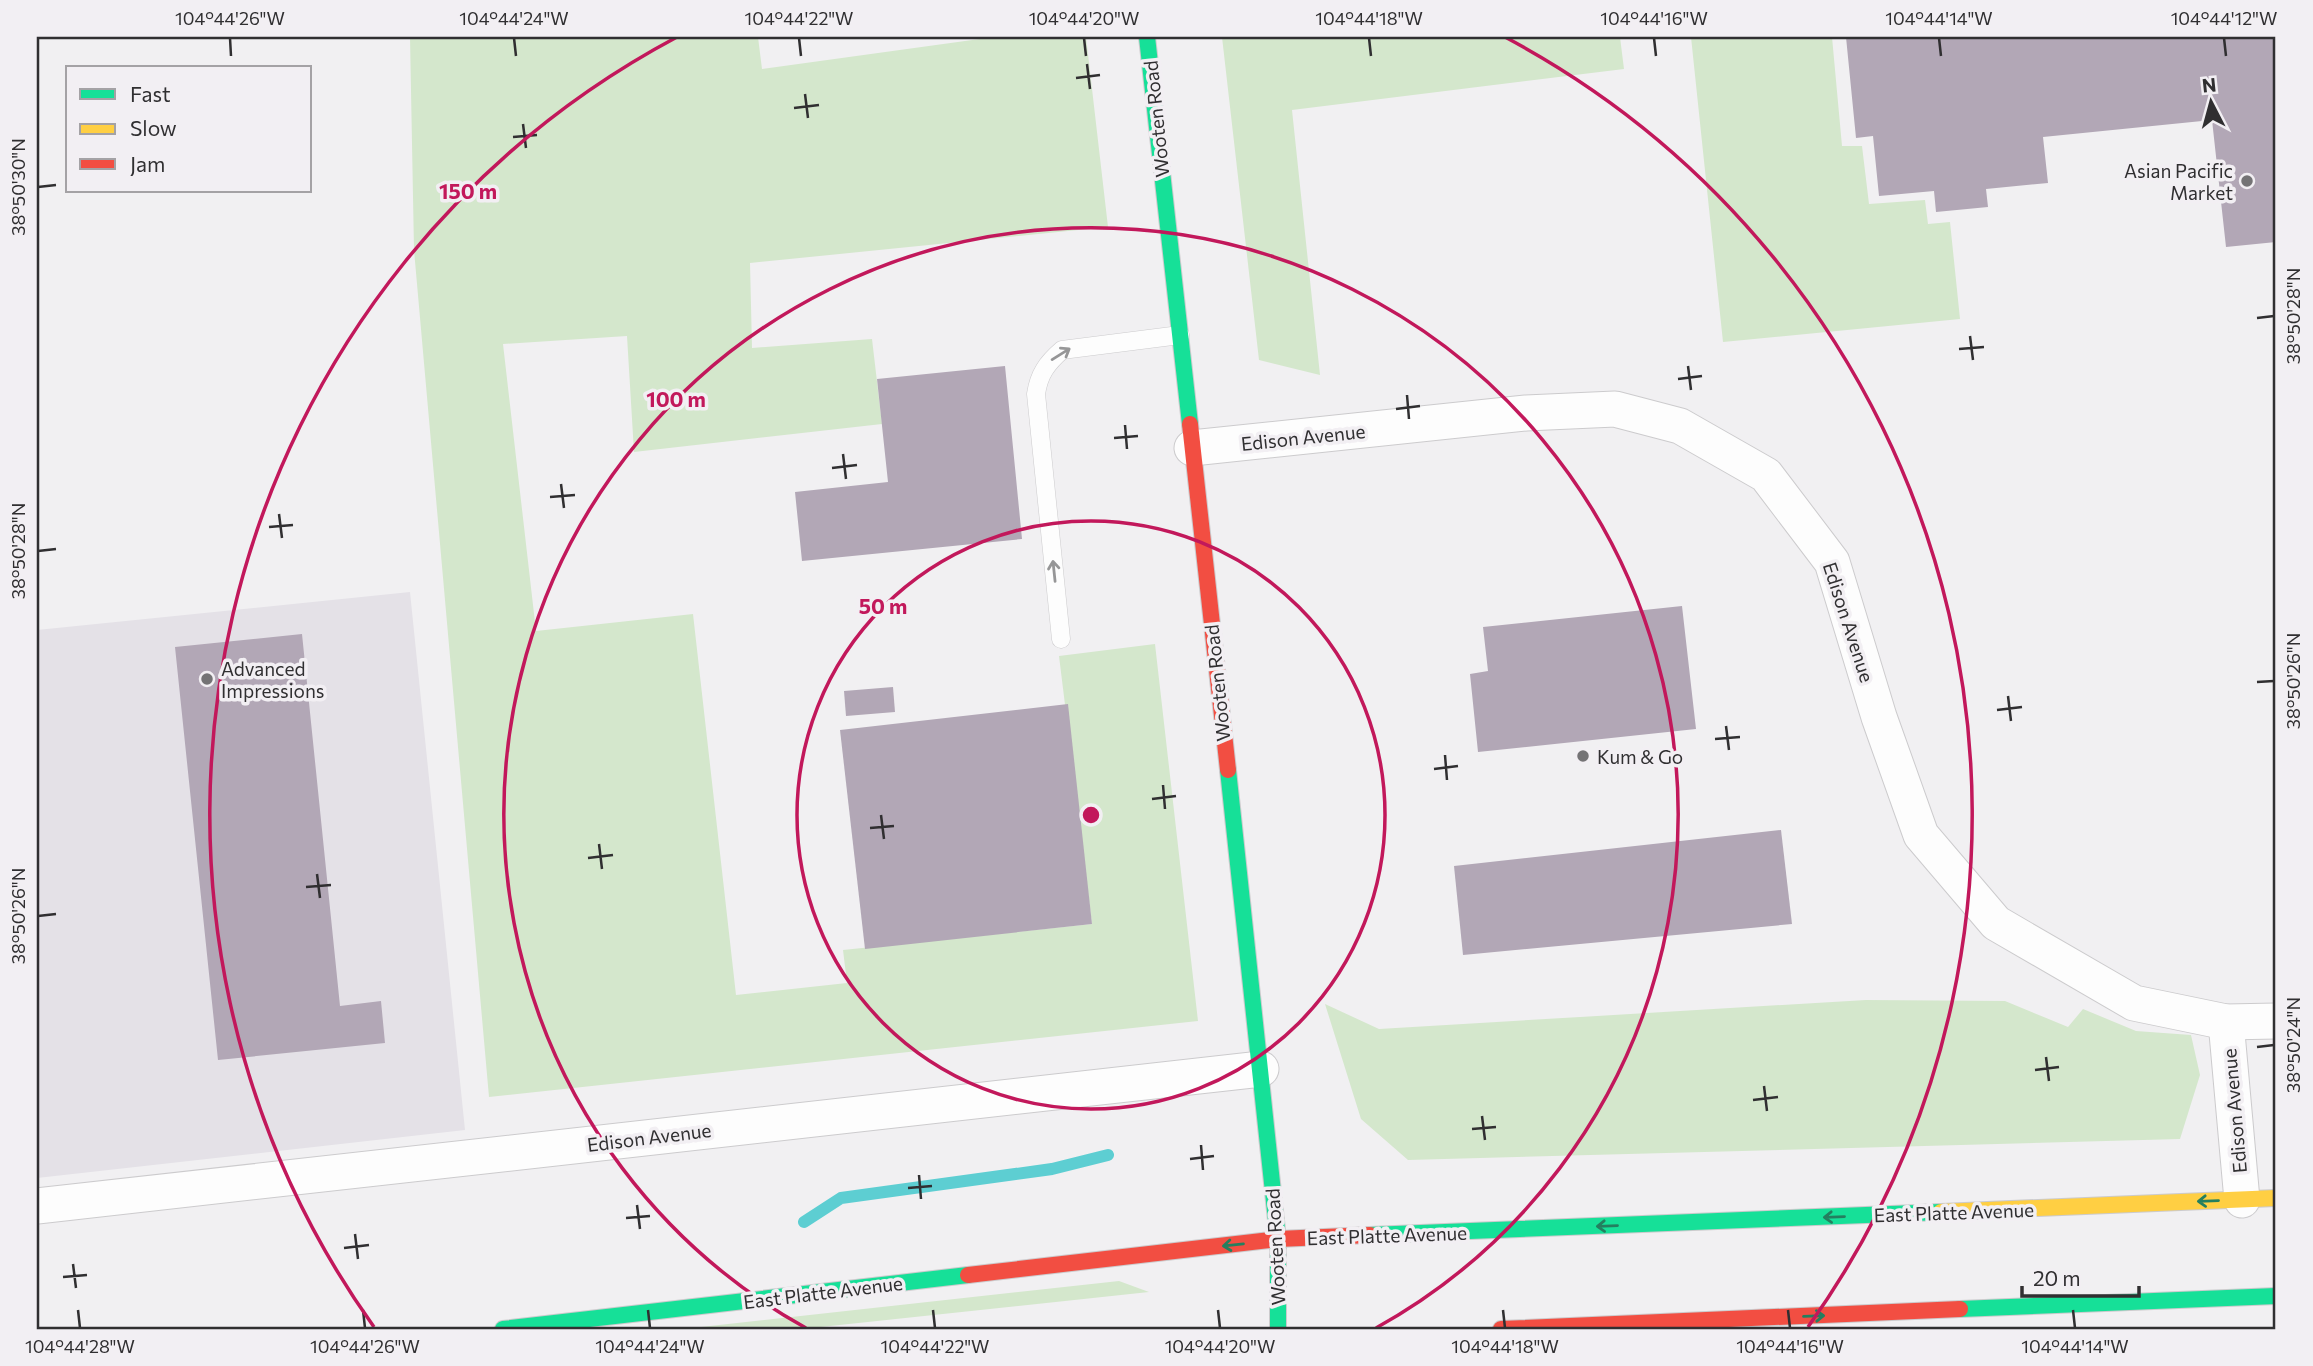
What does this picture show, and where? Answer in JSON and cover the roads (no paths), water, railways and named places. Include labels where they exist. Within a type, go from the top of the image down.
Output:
[{"type":"main road","name":"Wooten Road","points":[[1147,37],[1261,1069],[1278,1240],[1278,1329]]},
{"type":"main road","name":"East Platte Avenue","points":[[503,1329],[1278,1240],[2259,1199]]},
{"type":"main road","points":[[1501,1329],[2276,1296]]},
{"type":"street","name":"Edison Avenue","points":[[1192,448],[1526,413],[1615,409],[1680,426],[1766,475],[1832,562],[1879,717],[1921,835],[1996,923],[2134,1003],[2226,1023],[2276,1021]]},
{"type":"street","name":"Edison Avenue","points":[[2226,1023],[2259,1199]]},
{"type":"street","name":"Edison Avenue","points":[[37,1206],[1261,1069]]},
{"type":"lane","points":[[1061,639],[1037,394],[1039,380],[1048,363],[1062,350],[1180,335]]},
{"type":"waterway","points":[[804,1222],[841,1198],[1052,1169],[1108,1155]]},
{"type":"place","name":"Asian Pacific Market","points":[[2247,181]]},
{"type":"place","name":"Advanced Impressions","points":[[207,679]]},
{"type":"place","name":"Kum & Go","points":[[1583,756]]}]
